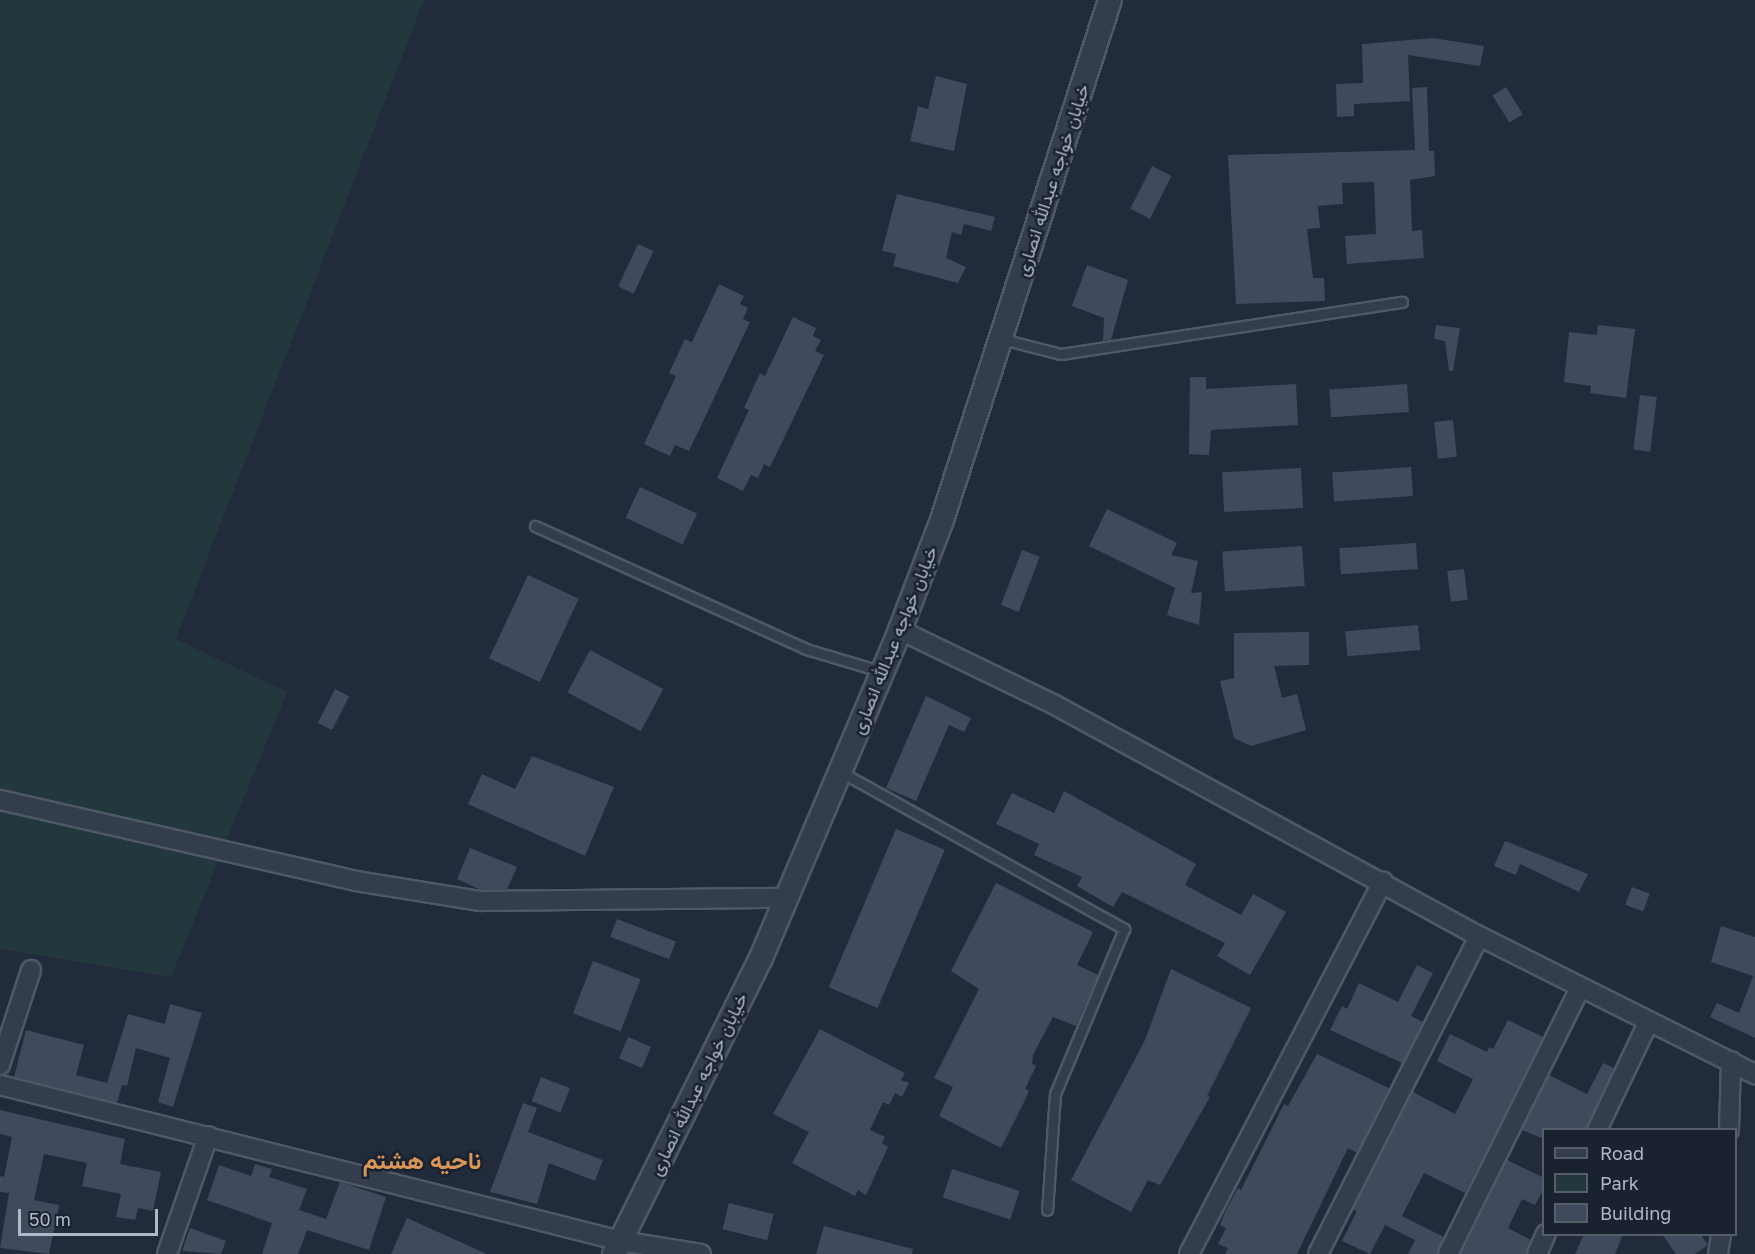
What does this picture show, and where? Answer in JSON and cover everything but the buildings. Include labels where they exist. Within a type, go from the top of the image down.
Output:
[{"type":"street","name":"خیابان خواجه عبدالله انصاری","points":[[617,1248],[787,898],[900,630],[1001,339],[1110,0]]},
{"type":"street","points":[[900,630],[1053,704],[1383,881],[1479,936],[1648,1023],[1755,1074]]},
{"type":"street","points":[[0,800],[356,881],[480,901],[787,898]]},
{"type":"street","points":[[1189,1254],[1383,881]]},
{"type":"street","points":[[1318,1254],[1479,936]]},
{"type":"street","points":[[0,1065],[31,970]]},
{"type":"street","points":[[1448,1254],[1580,987]]},
{"type":"street","points":[[1598,1128],[1648,1023]]},
{"type":"street","points":[[1729,1128],[1731,1061]]},
{"type":"street","points":[[0,1085],[208,1136],[617,1248],[700,1254]]},
{"type":"street","points":[[167,1254],[208,1136]]},
{"type":"street","points":[[1537,1254],[1545,1236]]},
{"type":"street","points":[[1718,1254],[1721,1236]]},
{"type":"lane","points":[[1001,339],[1061,354],[1402,302]]},
{"type":"lane","points":[[535,525],[806,649],[883,672]]},
{"type":"lane","points":[[841,772],[1124,929],[1055,1094],[1047,1210]]},
{"type":"green space","points":[[0,0],[424,0],[176,639],[287,692],[171,977],[0,949]]},
{"type":"district","name":"ناحیه هشتم","points":[[422,1160]]}]
